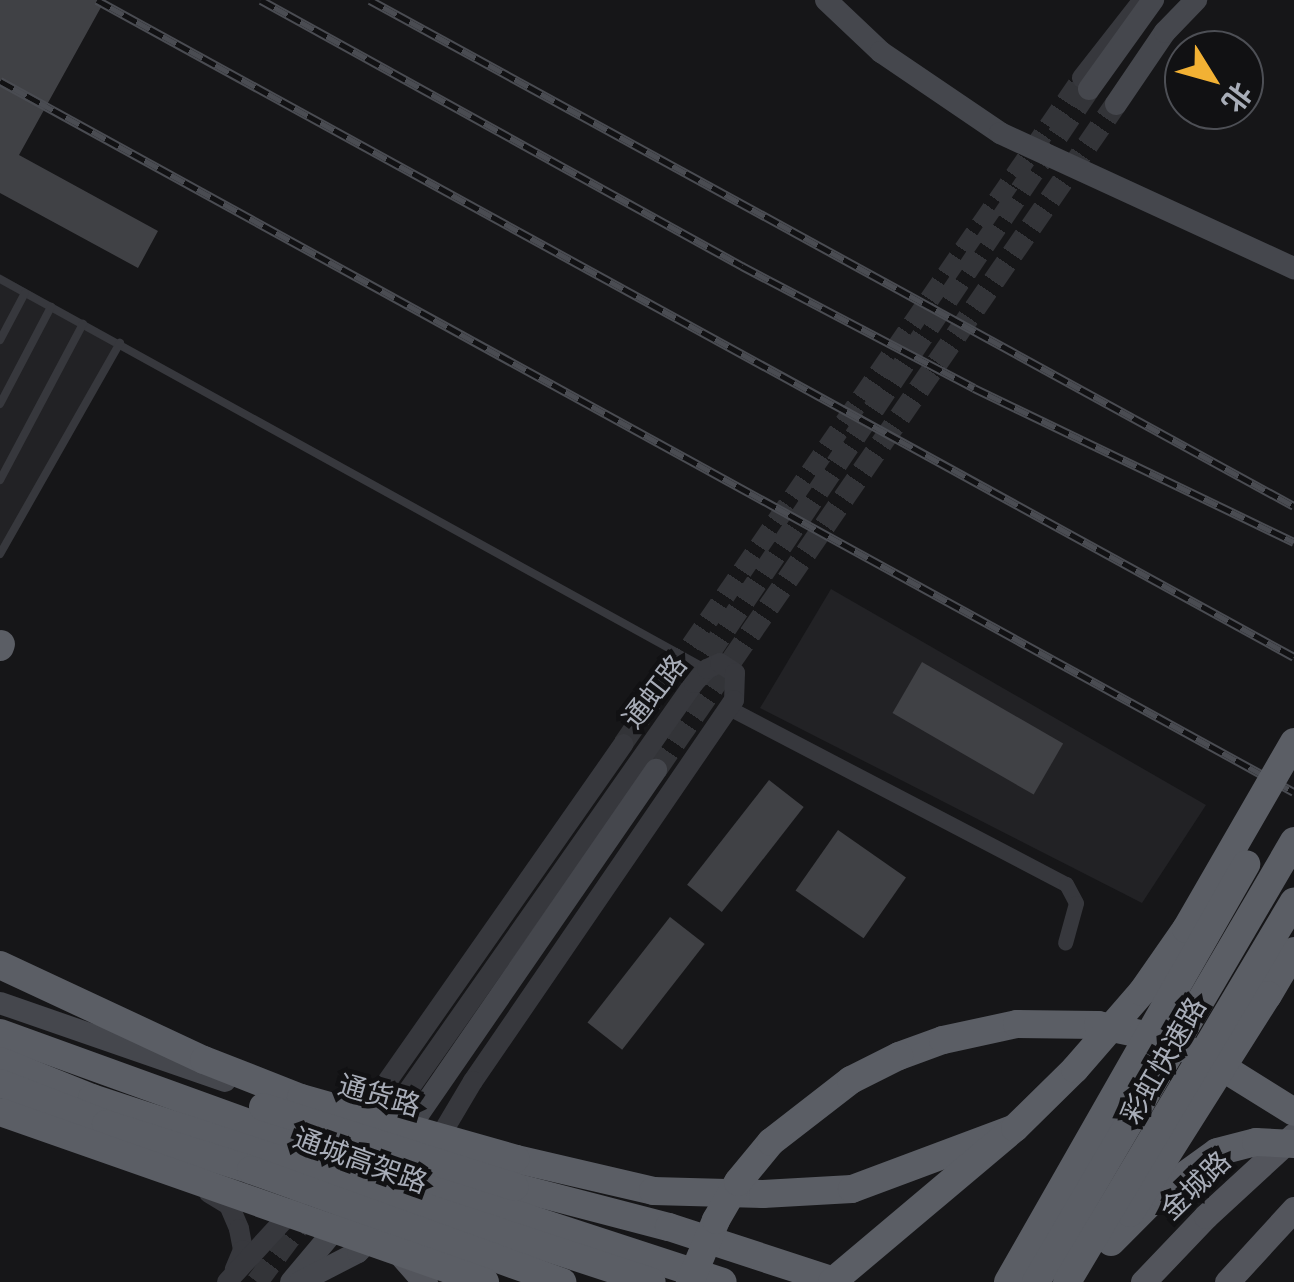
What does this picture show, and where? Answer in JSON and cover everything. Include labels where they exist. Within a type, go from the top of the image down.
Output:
[{"type":"highway","points":[[0,1033],[70,1047],[459,1169],[668,1227],[834,1282],[1015,1128],[1074,1070],[1142,992],[1186,929],[1294,742]]},
{"type":"highway","points":[[1008,1282],[1294,780]]},
{"type":"highway","name":"彩虹快速路","points":[[1036,1282],[1294,841]]},
{"type":"highway","name":"彩虹快速路","points":[[1067,1282],[1294,901]]},
{"type":"highway","points":[[1087,1282],[1294,952]]},
{"type":"highway","points":[[0,965],[204,1060],[301,1098],[569,1173],[653,1191],[762,1194],[852,1189],[1015,1128]]},
{"type":"highway","points":[[690,1282],[716,1220],[738,1182],[770,1142],[852,1080],[942,1040],[1017,1024],[1058,1021],[1134,1032],[1209,1059],[1294,1112]]},
{"type":"highway","name":"通城高架路","points":[[0,1033],[368,1166],[722,1282]]},
{"type":"highway","name":"通城高架路","points":[[0,1061],[92,1098],[652,1282]]},
{"type":"highway","points":[[0,1083],[562,1282]]},
{"type":"highway","points":[[0,1112],[485,1282]]},
{"type":"highway","points":[[1111,1242],[1160,1193],[1217,1152],[1256,1142],[1294,1144]]},
{"type":"highway","points":[[459,1169],[569,1173]]},
{"type":"main road","points":[[826,0],[882,52],[1000,133],[1294,268]]},
{"type":"main road","points":[[1086,83],[1154,0]]},
{"type":"main road","points":[[1116,104],[1165,32],[1196,0]]},
{"type":"main road","name":"通虹路","points":[[291,1282],[348,1215],[424,1137],[656,770]]},
{"type":"main road","name":"通货路","points":[[0,1003],[150,1058],[359,1122],[424,1137],[379,1231],[358,1252],[300,1282]]},
{"type":"main road","points":[[0,1102],[305,1197],[348,1215],[379,1231],[425,1282]]},
{"type":"main road","name":"金城路","points":[[1143,1282],[1206,1216],[1294,1135]]},
{"type":"main road","points":[[424,1137],[475,1263],[494,1282]]},
{"type":"main road","points":[[1227,1282],[1294,1208]]},
{"type":"street","points":[[1086,83],[1143,0]]},
{"type":"street","name":"通虹路","points":[[359,1122],[405,1095],[707,669],[720,663],[734,673],[738,687],[729,708],[473,1081],[424,1137]]},
{"type":"street","points":[[729,708],[1066,884],[1076,903],[1065,943]]},
{"type":"street","name":"通虹路","points":[[230,1278],[305,1197],[622,744]]},
{"type":"street","points":[[424,1137],[473,1081]]},
{"type":"street","points":[[135,1147],[229,1205],[243,1250],[230,1278]]},
{"type":"lane","points":[[0,279],[707,669]]},
{"type":"lane","points":[[0,340],[25,293]]},
{"type":"lane","points":[[0,404],[51,306]]},
{"type":"lane","points":[[0,480],[83,324]]},
{"type":"lane","points":[[0,552],[120,343]]},
{"type":"shaded area","points":[[0,274],[120,343],[0,550]]},
{"type":"shaded area","points":[[831,589],[1206,805],[1142,903],[760,708]]},
{"type":"building","points":[[0,0],[105,0],[19,155],[158,231],[138,268],[0,193]]},
{"type":"building","points":[[922,662],[1063,744],[1034,795],[892,713]]},
{"type":"building","points":[[769,780],[804,807],[722,912],[687,885]]},
{"type":"building","points":[[838,830],[906,878],[864,938],[796,891]]},
{"type":"building","points":[[670,917],[705,944],[622,1050],[588,1023]]},
{"type":"tunnel","points":[[623,744],[1082,78]]},
{"type":"tunnel","points":[[689,683],[1089,89]]},
{"type":"tunnel","points":[[656,770],[1116,104]]},
{"type":"tunnel","points":[[257,1282],[312,1208]]},
{"type":"railway","points":[[97,0],[1294,657]]},
{"type":"railway","points":[[261,0],[742,266],[974,388],[1294,542]]},
{"type":"railway","points":[[370,0],[1294,506]]},
{"type":"railway","points":[[0,81],[1294,792]]}]
